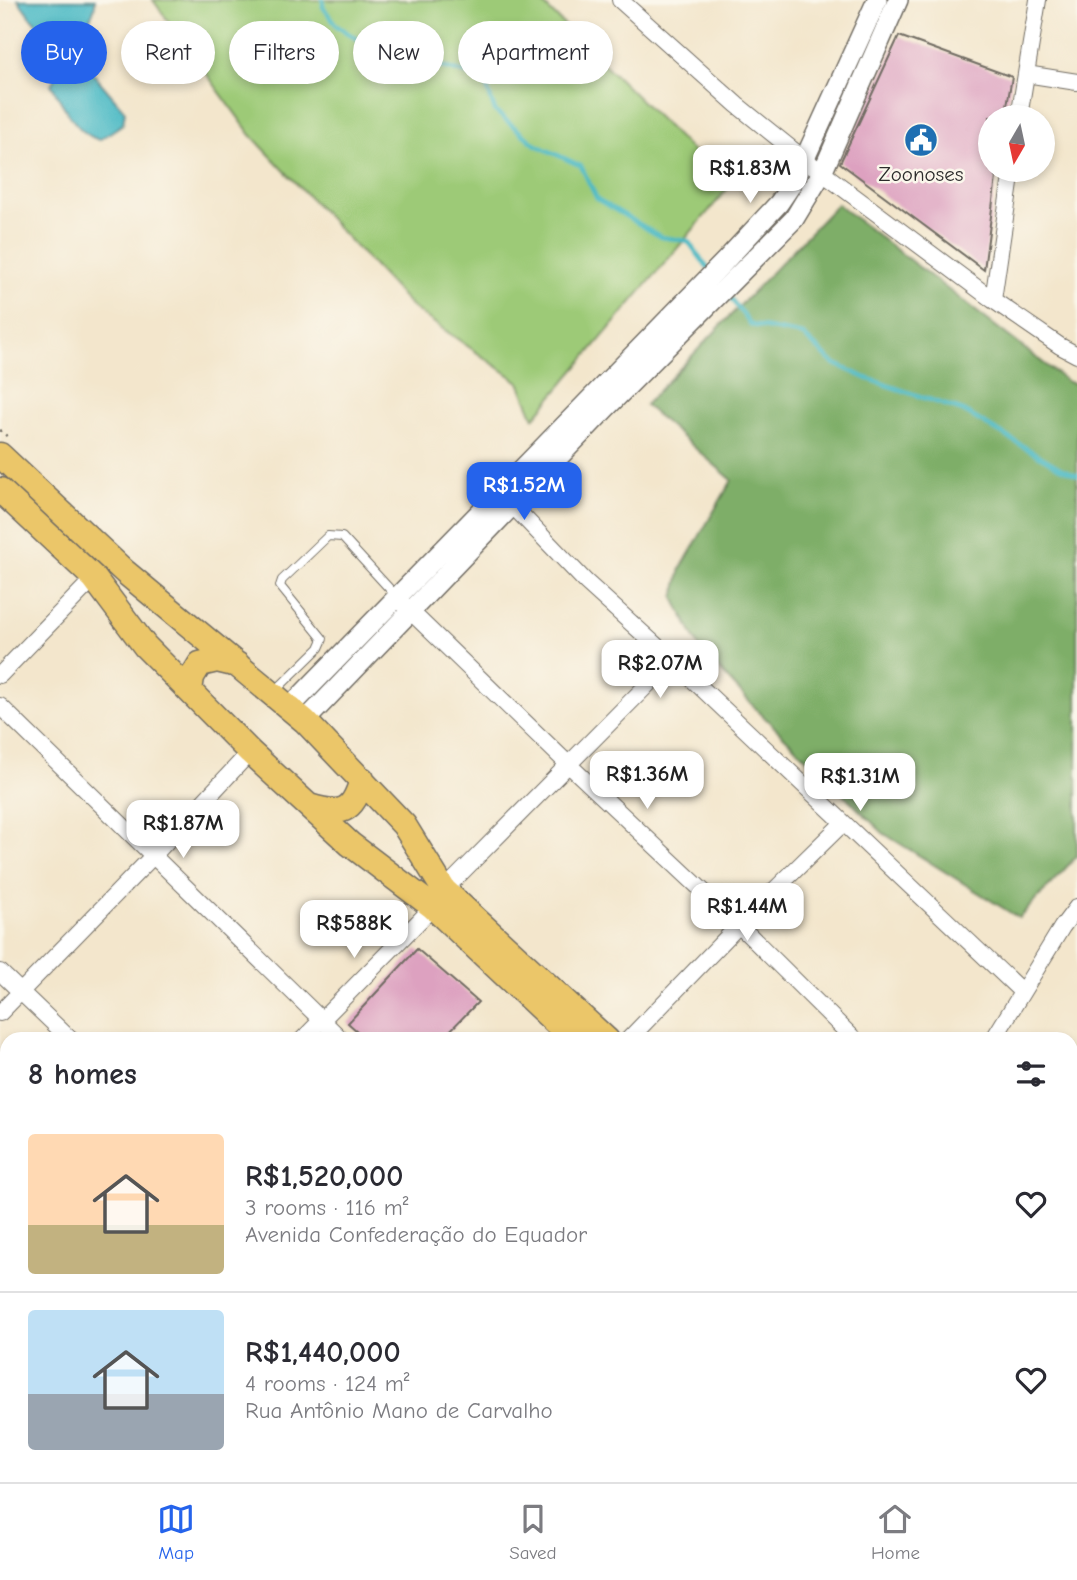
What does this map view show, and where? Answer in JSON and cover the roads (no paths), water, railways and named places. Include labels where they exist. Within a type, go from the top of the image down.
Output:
[{"type":"main road","points":[[0,455],[125,572],[289,707],[362,779],[404,825],[439,899],[566,1032]]},
{"type":"main road","points":[[0,490],[94,578],[145,646],[250,752],[350,844],[439,899],[597,1032]]},
{"type":"main road","points":[[190,691],[192,677],[200,664],[217,660],[239,665]]},
{"type":"main road","points":[[309,806],[333,812],[342,811],[357,797],[362,779]]},
{"type":"street","points":[[620,0],[737,105],[804,159],[993,300],[1077,355]]},
{"type":"street","points":[[499,511],[718,282],[779,203],[796,178],[877,0]]},
{"type":"street","points":[[289,707],[404,604],[499,511],[718,282],[794,219],[823,171],[898,0]]},
{"type":"street","points":[[1021,105],[1038,0]]},
{"type":"street","points":[[1026,74],[1077,82]]},
{"type":"street","points":[[827,110],[846,119]]},
{"type":"street","points":[[993,300],[1010,182]]},
{"type":"street","points":[[499,511],[586,582],[672,660],[1022,992]]},
{"type":"street","points":[[0,675],[94,578]]},
{"type":"street","points":[[404,604],[847,1032]]},
{"type":"street","points":[[310,1032],[672,660]]},
{"type":"street","points":[[0,706],[334,1032]]},
{"type":"street","points":[[0,1013],[250,752]]},
{"type":"street","points":[[636,1032],[843,822]]},
{"type":"street","points":[[1001,1032],[1022,992],[1077,907]]},
{"type":"street","points":[[0,972],[62,1032]]},
{"type":"lane","points":[[289,707],[323,639],[280,586],[282,580],[328,536],[342,537],[404,604]]},
{"type":"water","points":[[18,0],[95,0],[88,21],[33,21]]},
{"type":"water","points":[[51,84],[102,84],[125,111],[123,124],[99,140],[83,131],[65,109]]},
{"type":"waterway","points":[[323,0],[323,7],[337,26],[363,43],[484,79],[495,111],[536,145],[581,166],[597,199],[661,237],[688,241],[710,271]]},
{"type":"waterway","points":[[728,295],[751,325],[803,335],[833,363],[866,378],[963,411],[1060,468],[1077,475]]},
{"type":"place","name":"Zoonoses","points":[[921,140]]}]
